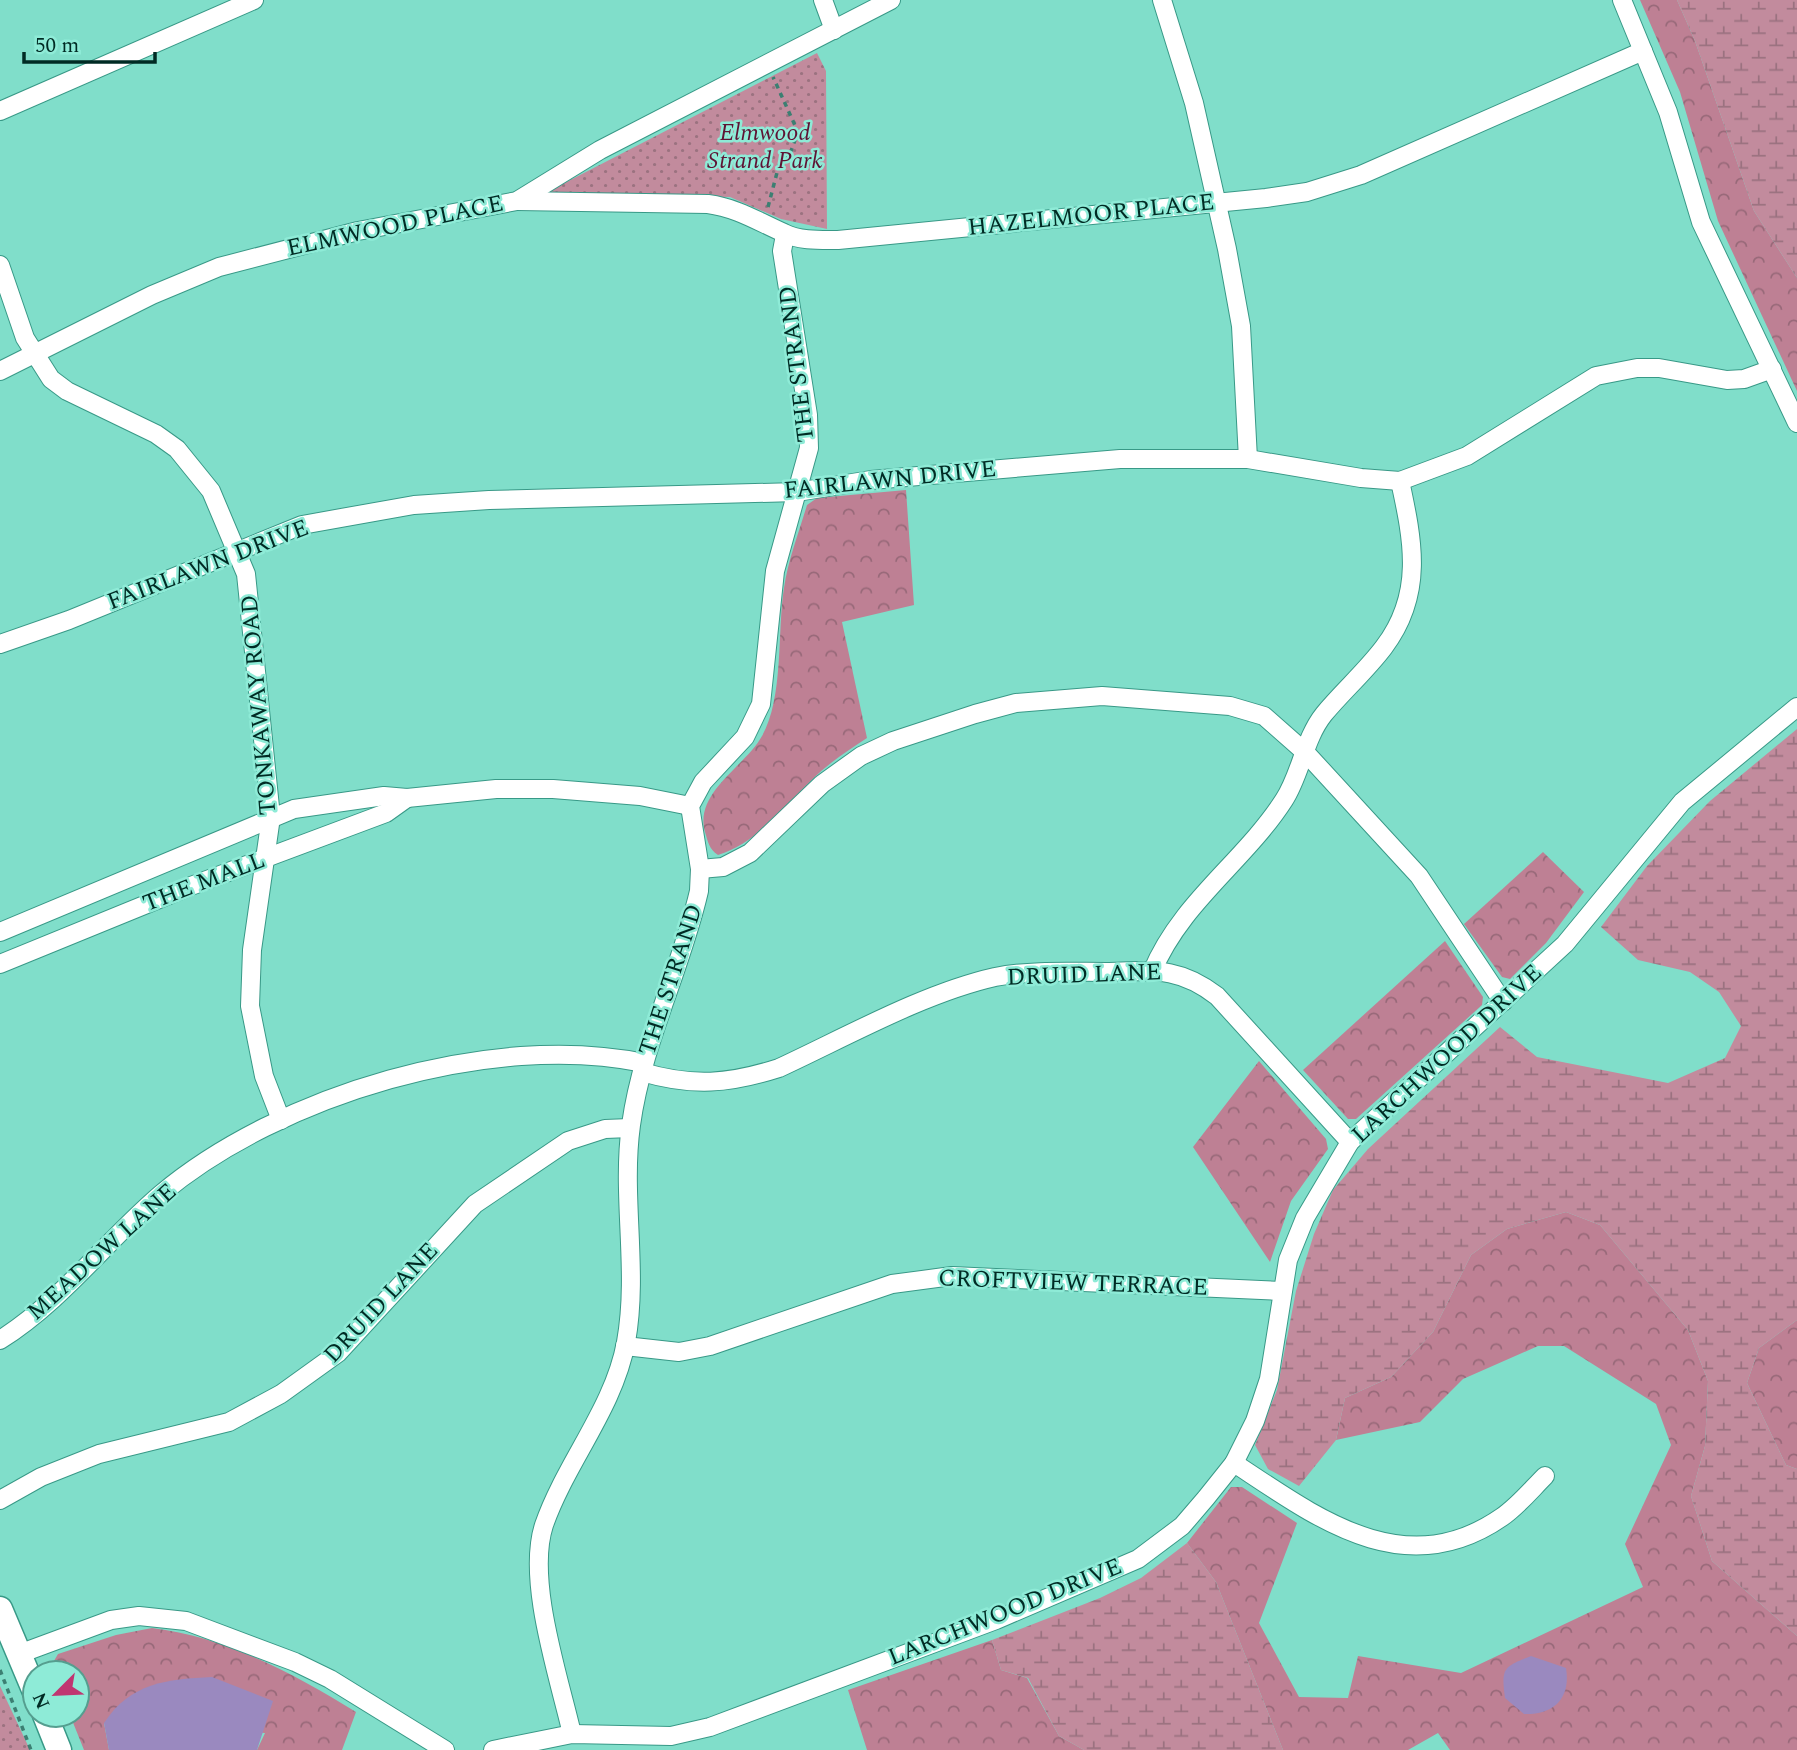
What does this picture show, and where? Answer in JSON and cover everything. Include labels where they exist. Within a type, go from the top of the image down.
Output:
[{"type":"main road","points":[[0,1609],[21,1659]]},
{"type":"main road","points":[[51,1729],[59,1750]]},
{"type":"street","points":[[0,111],[254,0]]},
{"type":"street","points":[[823,0],[834,30]]},
{"type":"street","name":"ELMWOOD PLACE","points":[[0,371],[152,295],[219,267],[323,239],[517,201],[600,150],[891,0]]},
{"type":"street","points":[[1162,0],[1194,103],[1241,326],[1248,459]]},
{"type":"street","points":[[1622,0],[1678,142],[1701,222],[1797,423]]},
{"type":"street","name":"HAZELMOOR PLACE","points":[[517,201],[708,204],[730,207],[785,234],[838,240],[1307,192],[1361,175],[1643,51]]},
{"type":"street","name":"THE STRAND","points":[[572,1734],[541,1594],[539,1548],[544,1525],[596,1423],[625,1346],[632,1282],[628,1209],[630,1128],[643,1068],[694,910],[701,869],[690,806],[703,782],[746,737],[761,704],[775,571],[809,448],[808,415],[782,251],[785,234]]},
{"type":"street","name":"TONKAWAY ROAD","points":[[0,265],[25,338],[51,379],[67,391],[156,434],[177,449],[211,491],[237,550],[249,593],[271,817],[251,950],[250,1006],[264,1076],[281,1120]]},
{"type":"street","name":"FAIRLAWN DRIVE","points":[[0,644],[69,620],[302,525],[414,505],[489,500],[797,492],[871,480],[1120,459],[1248,459],[1360,478],[1400,481],[1467,456],[1597,376],[1627,369],[1659,368],[1727,380],[1744,379],[1772,369]]},
{"type":"street","points":[[1152,972],[1172,931],[1284,800],[1322,716],[1384,648],[1409,603],[1415,556],[1400,481]]},
{"type":"street","points":[[701,869],[723,867],[750,853],[840,769],[878,747],[1016,703],[1102,696],[1230,706],[1264,716],[1306,753],[1419,876],[1503,1002]]},
{"type":"street","name":"LARCHWOOD DRIVE","points":[[493,1750],[572,1734],[671,1736],[710,1727],[996,1620],[1138,1559],[1158,1546],[1182,1526],[1234,1463],[1255,1421],[1269,1379],[1288,1260],[1305,1218],[1350,1142],[1565,944],[1682,802],[1797,707]]},
{"type":"street","name":"THE MALL","points":[[0,932],[294,809],[384,796],[407,798],[446,792],[553,789],[640,796],[690,806]]},
{"type":"street","name":"THE MALL","points":[[0,964],[386,813],[407,798]]},
{"type":"street","name":"DRUID LANE","points":[[643,1068],[705,1084],[734,1080],[779,1068],[946,992],[975,982],[1022,974],[1176,972],[1198,981],[1217,996],[1350,1142]]},
{"type":"street","name":"MEADOW LANE","points":[[0,1340],[49,1304],[164,1192],[229,1149],[281,1120],[382,1082],[474,1062],[568,1056],[620,1058],[643,1068]]},
{"type":"street","name":"DRUID LANE","points":[[0,1500],[41,1477],[99,1454],[229,1422],[281,1394],[338,1353],[475,1204],[568,1141],[605,1129],[630,1128]]},
{"type":"street","name":"CROFTVIEW TERRACE","points":[[625,1346],[679,1352],[710,1346],[892,1284],[915,1279],[995,1277],[1281,1291]]},
{"type":"street","points":[[1234,1463],[1339,1529],[1364,1539],[1398,1545],[1423,1546],[1447,1541],[1488,1525],[1516,1505],[1545,1476]]},
{"type":"street","points":[[19,1654],[111,1620],[139,1616],[186,1621],[295,1662],[445,1750]]},
{"type":"path","points":[[766,223],[770,192],[779,165],[792,151],[798,132],[785,109],[768,64]]},
{"type":"path","points":[[0,1670],[31,1750]]},
{"type":"green space","points":[[1640,0],[1677,0],[1695,41],[1754,211],[1797,278],[1797,391],[1718,221],[1680,92]]},
{"type":"green space","points":[[1677,0],[1797,0],[1797,278],[1754,211],[1695,41]]},
{"type":"green space","name":"Elmwood Strand Park","points":[[817,53],[826,71],[827,229],[781,219],[730,197],[551,194],[549,191]]},
{"type":"green space","points":[[906,490],[914,605],[842,622],[867,738],[817,775],[750,839],[718,855],[711,848],[705,832],[707,804],[723,781],[754,747],[769,720],[777,684],[786,578],[807,505],[817,498]]},
{"type":"green space","points":[[1797,729],[1797,1320],[1759,1348],[1747,1383],[1786,1465],[1797,1469],[1797,1636],[1712,1561],[1691,1496],[1705,1446],[1708,1381],[1688,1330],[1600,1225],[1566,1212],[1507,1229],[1471,1255],[1433,1332],[1391,1377],[1345,1398],[1336,1440],[1299,1486],[1268,1469],[1255,1445],[1277,1390],[1296,1291],[1314,1234],[1333,1190],[1368,1149],[1500,1027],[1537,1057],[1668,1083],[1725,1058],[1741,1026],[1719,992],[1690,972],[1638,960],[1601,927],[1647,866],[1710,801]]},
{"type":"green space","points":[[1543,852],[1584,892],[1546,943],[1510,979],[1502,977],[1464,924]]},
{"type":"green space","points":[[1445,941],[1483,997],[1482,1005],[1356,1119],[1348,1119],[1303,1070]]},
{"type":"green space","points":[[1259,1061],[1326,1139],[1328,1149],[1291,1201],[1270,1262],[1193,1147]]},
{"type":"green space","points":[[1566,1212],[1600,1225],[1688,1330],[1708,1381],[1705,1446],[1691,1496],[1712,1561],[1797,1636],[1797,1750],[1450,1750],[1438,1733],[1408,1750],[1283,1750],[1216,1582],[1187,1543],[1231,1487],[1242,1487],[1297,1523],[1259,1623],[1299,1697],[1348,1698],[1358,1656],[1461,1673],[1643,1587],[1625,1544],[1671,1445],[1656,1404],[1564,1346],[1538,1346],[1463,1379],[1420,1422],[1336,1440],[1345,1398],[1391,1377],[1433,1332],[1471,1255],[1507,1229]]},
{"type":"green space","points":[[1797,1320],[1797,1469],[1786,1465],[1747,1383],[1759,1348]]},
{"type":"green space","points":[[1187,1543],[1216,1582],[1283,1750],[1084,1750],[1059,1736],[1028,1678],[1001,1670],[992,1640],[1100,1598],[1141,1578]]},
{"type":"green space","points":[[152,1628],[179,1633],[232,1648],[283,1671],[356,1712],[342,1750],[257,1750],[265,1733],[104,1723],[109,1750],[84,1750],[76,1729],[91,1729],[91,1659],[55,1659],[58,1654],[116,1635]]},
{"type":"green space","points":[[992,1640],[1001,1670],[1027,1678],[1059,1736],[1084,1750],[867,1750],[848,1690]]},
{"type":"green space","points":[[0,1686],[30,1750],[0,1750]]},
{"type":"shaded area","points":[[1531,1656],[1566,1668],[1566,1688],[1563,1696],[1552,1708],[1535,1714],[1524,1714],[1505,1698],[1503,1680],[1509,1666]]},
{"type":"shaded area","points":[[212,1677],[273,1701],[257,1750],[109,1750],[104,1723],[126,1699],[138,1691],[165,1682]]}]
